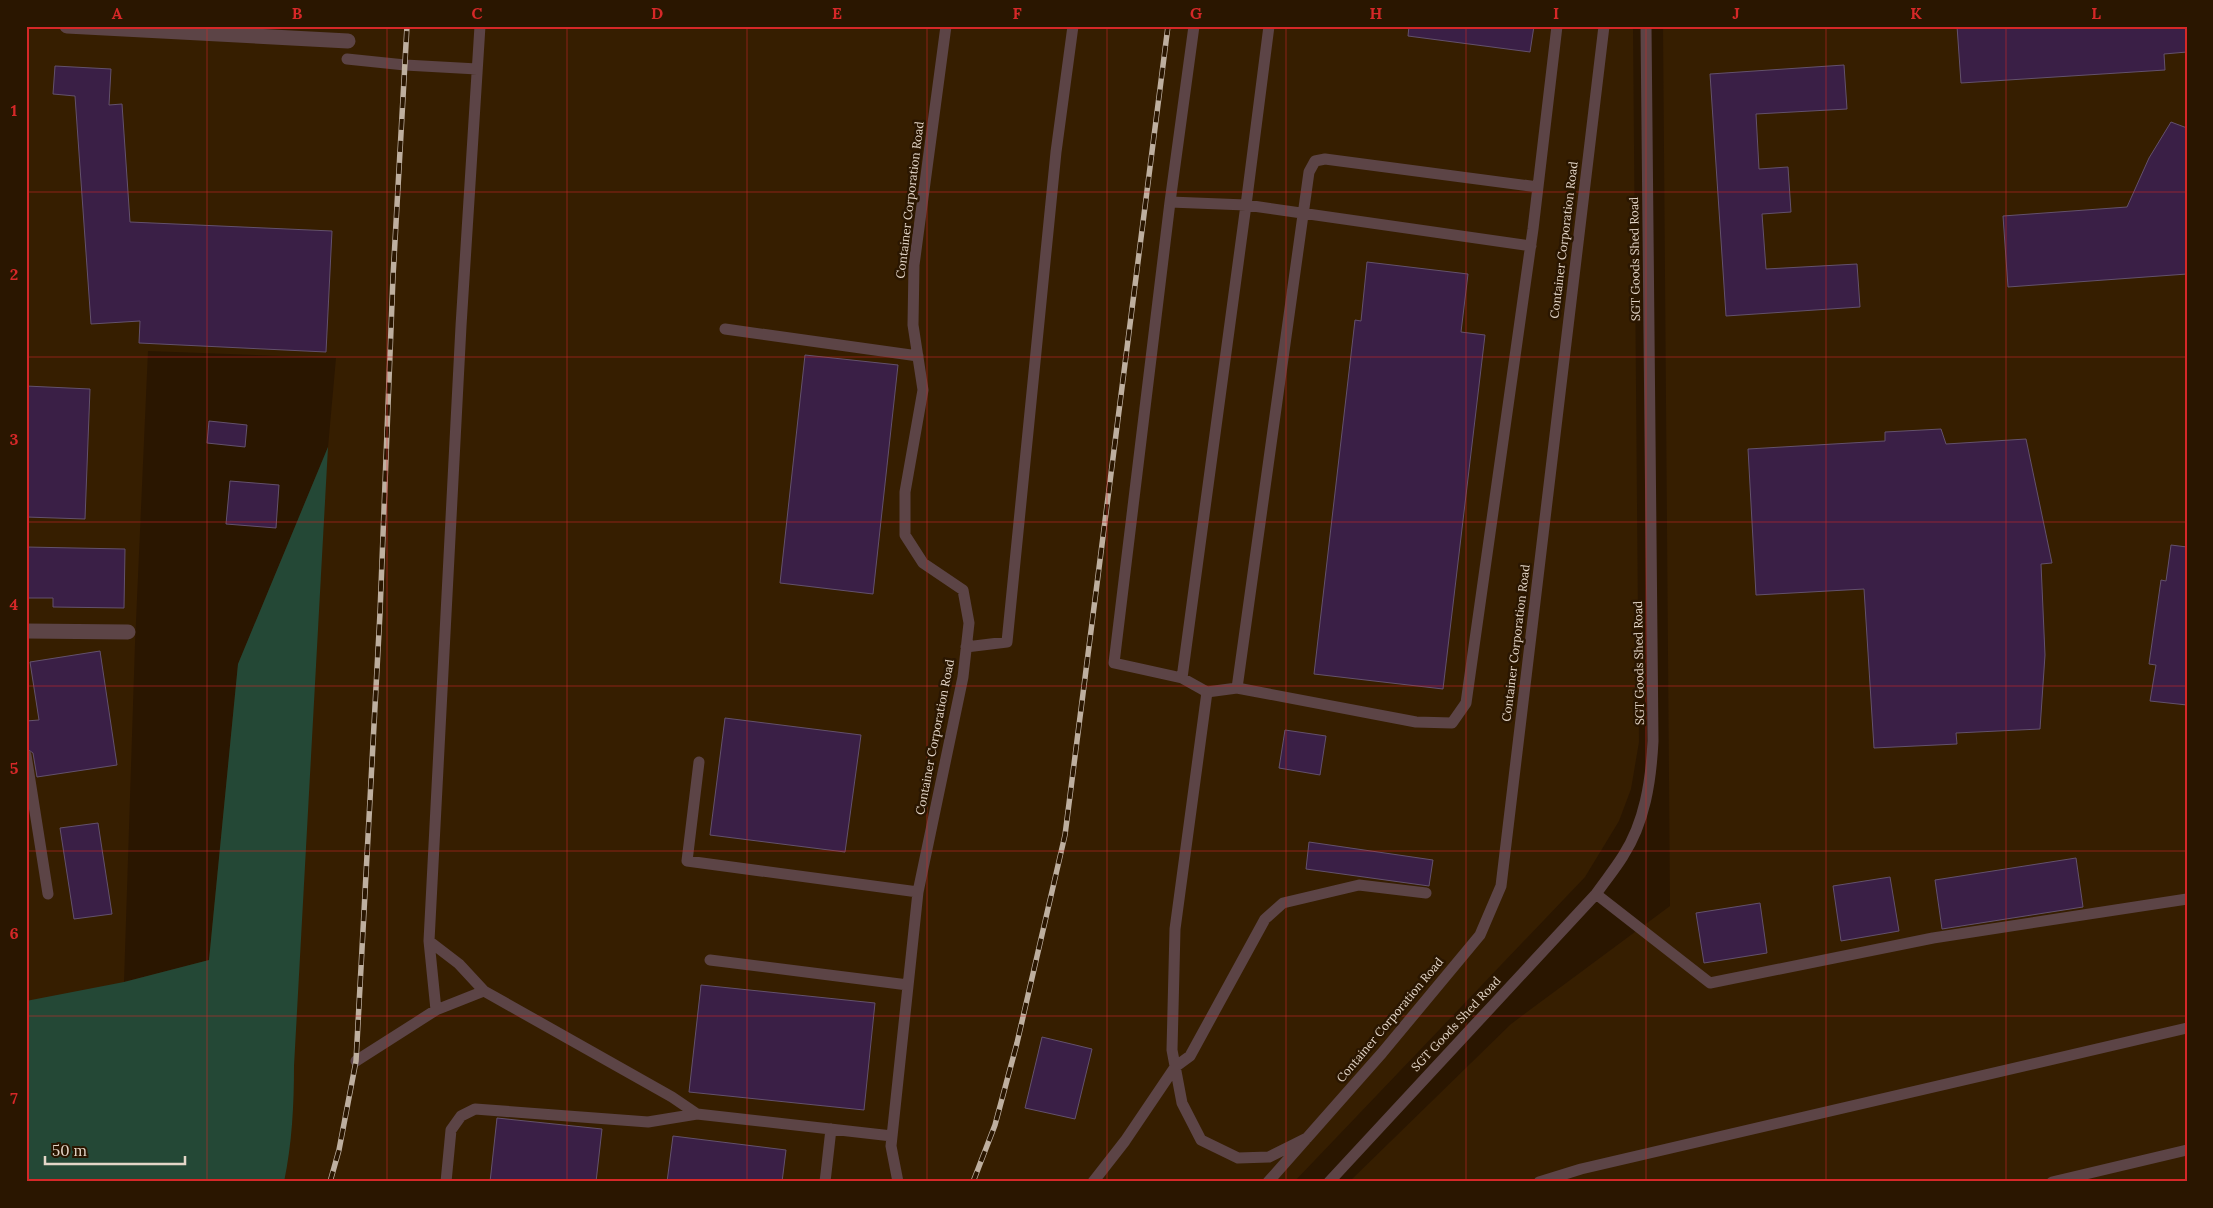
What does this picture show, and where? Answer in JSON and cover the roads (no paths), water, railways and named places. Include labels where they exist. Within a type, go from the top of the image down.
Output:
[{"type":"street","points":[[68,26],[348,41]]},
{"type":"street","points":[[26,631],[128,632]]},
{"type":"lane","points":[[436,1010],[429,941],[460,336],[480,26]]},
{"type":"lane","name":"Container Corporation Road","points":[[898,1182],[891,1146],[918,892],[963,677],[969,622],[963,590],[923,562],[906,536],[906,492],[923,390],[913,325],[914,265],[946,26]]},
{"type":"lane","points":[[966,647],[1007,642],[1056,152],[1073,26]]},
{"type":"lane","points":[[1194,26],[1170,202],[1114,663],[1182,678],[1207,692],[1237,688],[1416,722],[1452,723],[1466,703],[1531,246],[1557,26]]},
{"type":"lane","points":[[1182,678],[1269,26]]},
{"type":"lane","name":"Container Corporation Road","points":[[1268,1182],[1382,1053],[1480,935],[1501,886],[1604,26]]},
{"type":"lane","name":"SGT Goods Shed Road","points":[[1329,1182],[1596,894],[1624,856],[1638,828],[1648,787],[1654,742],[1646,26]]},
{"type":"lane","points":[[347,59],[404,65],[477,69]]},
{"type":"lane","points":[[1237,688],[1303,212],[1309,172],[1315,161],[1325,159],[1538,187]]},
{"type":"lane","points":[[1170,202],[1246,205],[1531,246]]},
{"type":"lane","points":[[725,329],[918,356]]},
{"type":"lane","points":[[1207,692],[1175,929],[1172,1050],[1182,1103],[1202,1140],[1238,1158],[1269,1157],[1307,1138]]},
{"type":"lane","points":[[26,755],[48,894]]},
{"type":"lane","points":[[699,762],[686,861],[918,892]]},
{"type":"lane","points":[[1093,1182],[1125,1141],[1176,1067],[1190,1056],[1265,919],[1283,903],[1358,885],[1426,894]]},
{"type":"lane","points":[[1596,894],[1710,983],[1933,938],[2187,899]]},
{"type":"lane","points":[[429,941],[459,964],[484,991],[672,1096],[696,1114]]},
{"type":"lane","points":[[710,960],[908,985]]},
{"type":"lane","points":[[356,1062],[436,1010],[484,991]]},
{"type":"lane","points":[[1539,1182],[1581,1169],[2187,1028]]},
{"type":"lane","points":[[446,1182],[452,1130],[461,1116],[475,1109],[648,1122],[696,1114],[892,1136]]},
{"type":"lane","points":[[825,1182],[831,1129]]},
{"type":"lane","points":[[2052,1182],[2187,1150]]},
{"type":"railway","points":[[330,1182],[339,1150],[356,1061],[380,613],[393,277],[407,26]]},
{"type":"railway","points":[[973,1182],[995,1125],[1017,1043],[1065,835],[1168,26]]}]
